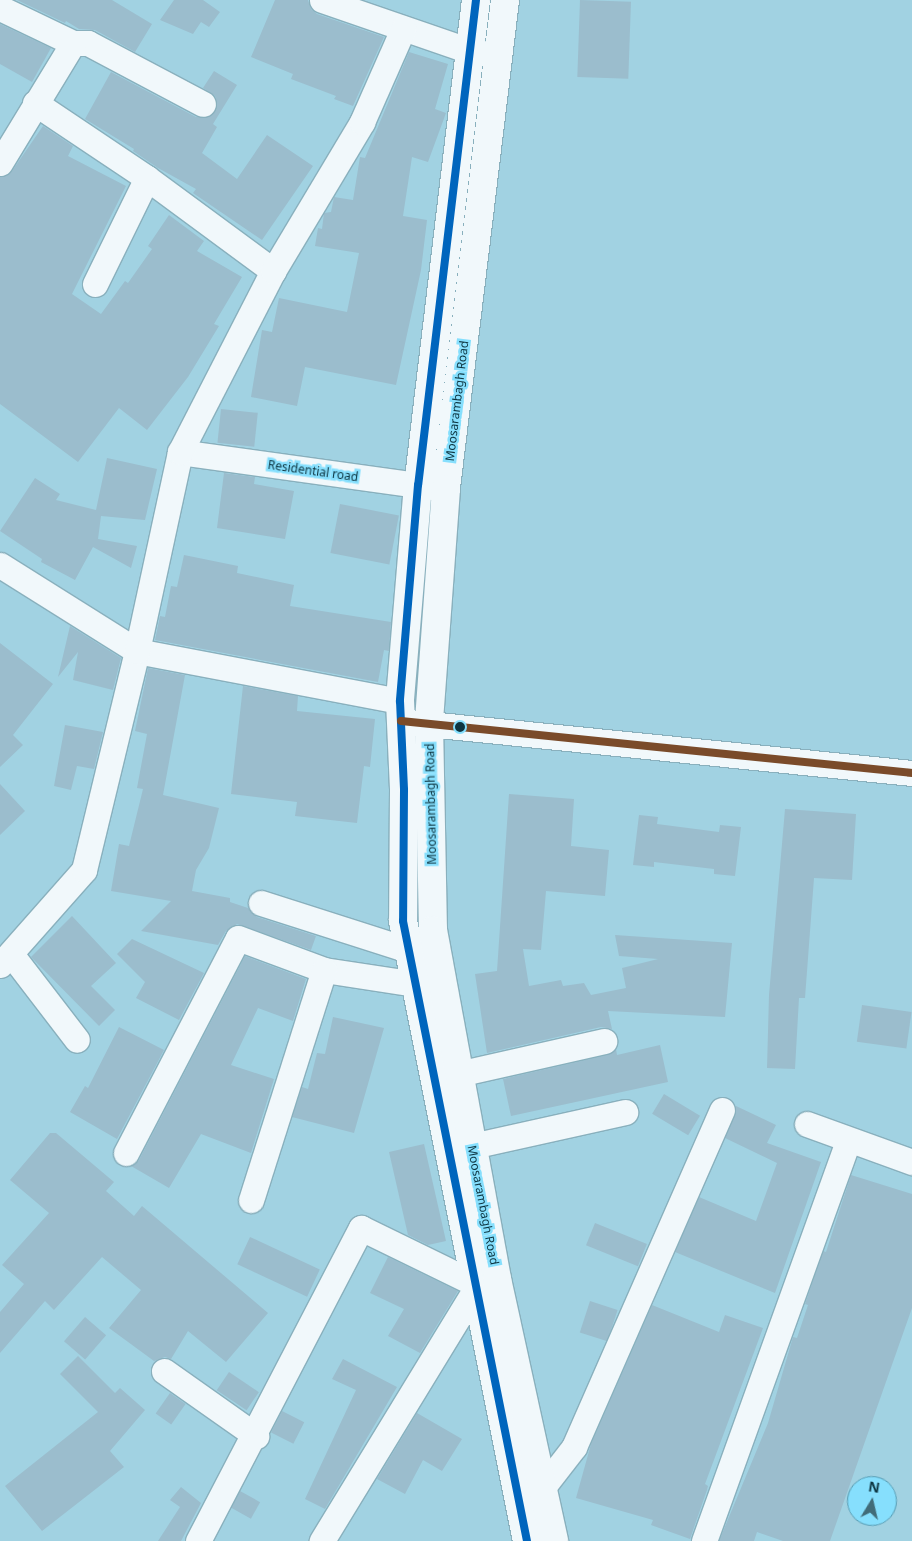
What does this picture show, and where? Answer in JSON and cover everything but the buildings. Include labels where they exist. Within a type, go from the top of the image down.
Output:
[{"type":"main road","name":"Moosarambagh Road","points":[[476,0],[418,485],[401,711],[404,790],[403,921],[478,1285],[527,1541]]},
{"type":"main road","name":"Moosarambagh Road","points":[[505,0],[446,489],[429,723],[433,930],[472,1146],[554,1541]]},
{"type":"street","points":[[322,0],[470,51],[498,55]]},
{"type":"street","points":[[0,8],[73,42],[88,43],[203,104]]},
{"type":"street","points":[[77,1040],[5,959],[84,870],[137,651],[180,452],[273,271],[362,122],[402,28]]},
{"type":"street","points":[[0,163],[9,124],[35,103],[73,42]]},
{"type":"street","points":[[35,103],[147,178],[273,271]]},
{"type":"street","points":[[95,284],[147,178]]},
{"type":"street","name":"Residential road","points":[[180,452],[446,489]]},
{"type":"street","points":[[0,565],[137,651],[401,711],[429,723],[912,773]]},
{"type":"street","points":[[260,903],[408,950]]},
{"type":"street","points":[[126,1153],[238,938],[324,970],[415,984]]},
{"type":"street","points":[[251,1200],[324,970]]},
{"type":"street","points":[[458,1074],[604,1040]]},
{"type":"street","points":[[542,1487],[574,1447],[722,1110]]},
{"type":"street","points":[[472,1146],[625,1112]]},
{"type":"street","points":[[807,1124],[912,1162]]},
{"type":"street","points":[[704,1541],[848,1140]]},
{"type":"street","points":[[198,1541],[256,1436],[361,1228],[478,1285],[322,1541]]},
{"type":"street","points":[[164,1371],[256,1436]]},
{"type":"transit line","points":[[476,0],[418,485],[400,701],[404,790],[403,921],[527,1541]]},
{"type":"transit line","points":[[401,721],[912,773]]}]
